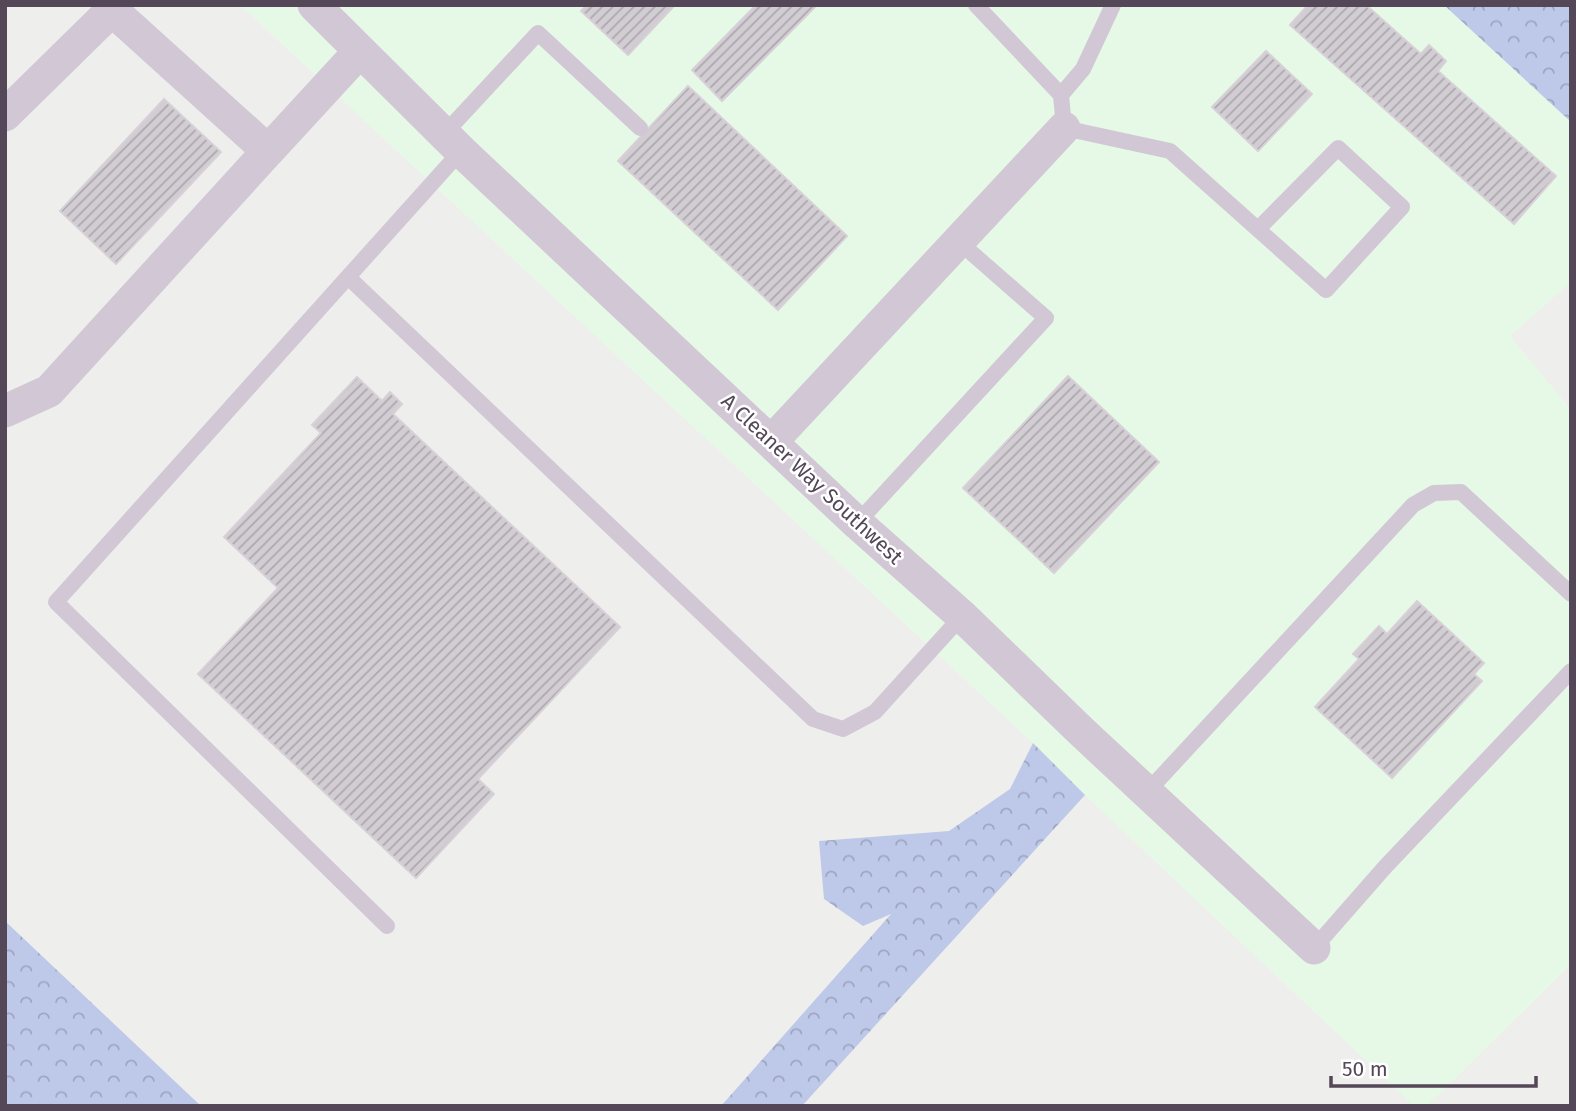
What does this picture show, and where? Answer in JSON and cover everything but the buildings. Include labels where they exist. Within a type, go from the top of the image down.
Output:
[{"type":"street","name":"A Cleaner Way Southwest","points":[[314,5],[452,143],[857,523],[962,616],[1314,948]]},
{"type":"street","points":[[5,115],[112,10],[268,151]]},
{"type":"street","points":[[5,411],[49,391],[360,51]]},
{"type":"street","points":[[772,441],[1064,128]]},
{"type":"lane","points":[[976,5],[1061,94],[1064,128],[1170,151],[1326,290],[1402,207],[1338,148],[1258,229]]},
{"type":"lane","points":[[1061,94],[1083,69],[1113,5]]},
{"type":"lane","points":[[387,926],[56,602],[348,277],[538,33],[640,128]]},
{"type":"lane","points":[[857,523],[1046,318],[958,241]]},
{"type":"lane","points":[[348,277],[813,719],[843,729],[875,712],[962,616]]},
{"type":"lane","points":[[1147,792],[1413,505],[1434,493],[1461,492],[1571,594]]},
{"type":"lane","points":[[1314,948],[1385,867],[1571,671]]},
{"type":"shaded area","points":[[240,5],[1444,5],[1571,122],[1571,282],[1510,336],[1571,410],[1571,964],[1427,1106],[1414,1106],[1033,743]]},
{"type":"green space","points":[[1444,5],[1571,5],[1571,122]]},
{"type":"green space","points":[[1033,743],[1085,795],[802,1106],[721,1106],[891,914],[863,926],[824,899],[819,841],[949,831],[1010,789]]},
{"type":"green space","points":[[5,921],[201,1106],[5,1106]]}]
